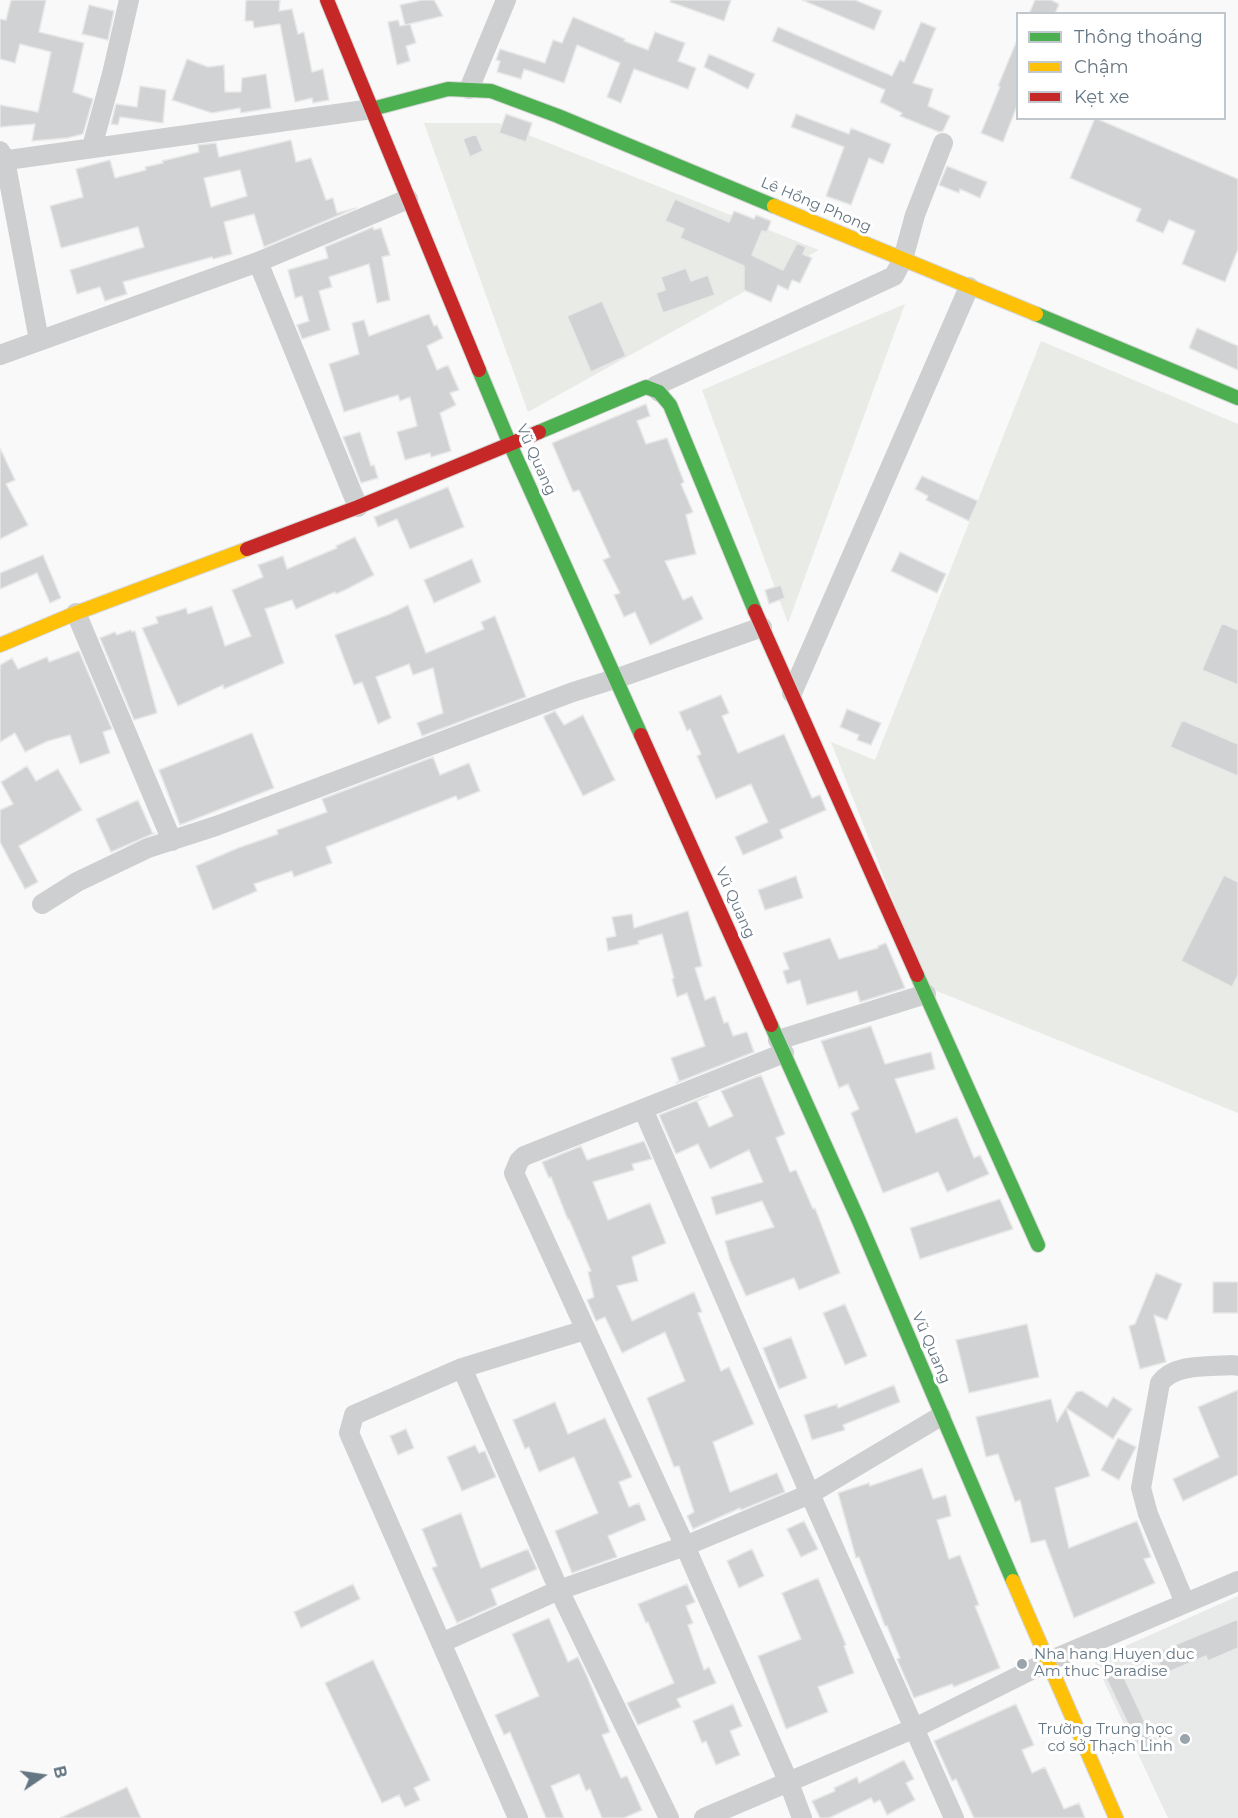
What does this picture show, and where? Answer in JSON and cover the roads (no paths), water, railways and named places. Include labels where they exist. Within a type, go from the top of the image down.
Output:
[{"type":"street","points":[[92,147],[129,0]]},
{"type":"street","name":"Vũ Quang","points":[[327,0],[510,442],[859,1221],[1116,1818]]},
{"type":"street","points":[[469,89],[506,0]]},
{"type":"street","name":"Lê Hồng Phong","points":[[372,109],[448,89],[491,92],[558,116],[1238,398]]},
{"type":"street","points":[[39,340],[2,157],[372,109]]},
{"type":"street","points":[[943,143],[915,215],[903,259],[894,276],[655,386],[670,405],[762,627],[1038,1245]]},
{"type":"street","points":[[0,355],[258,262],[408,200]]},
{"type":"street","points":[[258,262],[358,507]]},
{"type":"street","points":[[792,693],[969,287]]},
{"type":"street","points":[[1,641],[358,507],[646,387],[659,392]]},
{"type":"street","points":[[76,613],[172,841]]},
{"type":"street","points":[[42,904],[102,868],[148,848],[573,692],[762,627]]},
{"type":"street","points":[[802,1818],[789,1783],[685,1546],[516,1180],[515,1167],[524,1156],[643,1109],[781,1046],[926,994]]},
{"type":"street","points":[[643,1109],[954,1818]]},
{"type":"street","points":[[518,1818],[349,1433],[354,1415],[462,1368],[585,1330]]},
{"type":"street","points":[[1185,1603],[1148,1514],[1141,1488],[1160,1383],[1166,1375],[1175,1370],[1238,1366]]},
{"type":"street","points":[[462,1368],[559,1590],[669,1818]]},
{"type":"street","points":[[441,1643],[559,1590],[685,1546],[810,1494],[941,1416]]},
{"type":"street","points":[[704,1818],[915,1728],[1049,1661],[1238,1581]]},
{"type":"place","name":"Nha hang Huyen duc Am thuc Paradise","points":[[1022,1664]]},
{"type":"place","name":"Trường Trung học cơ sở Thạch Linh","points":[[1185,1739]]}]
